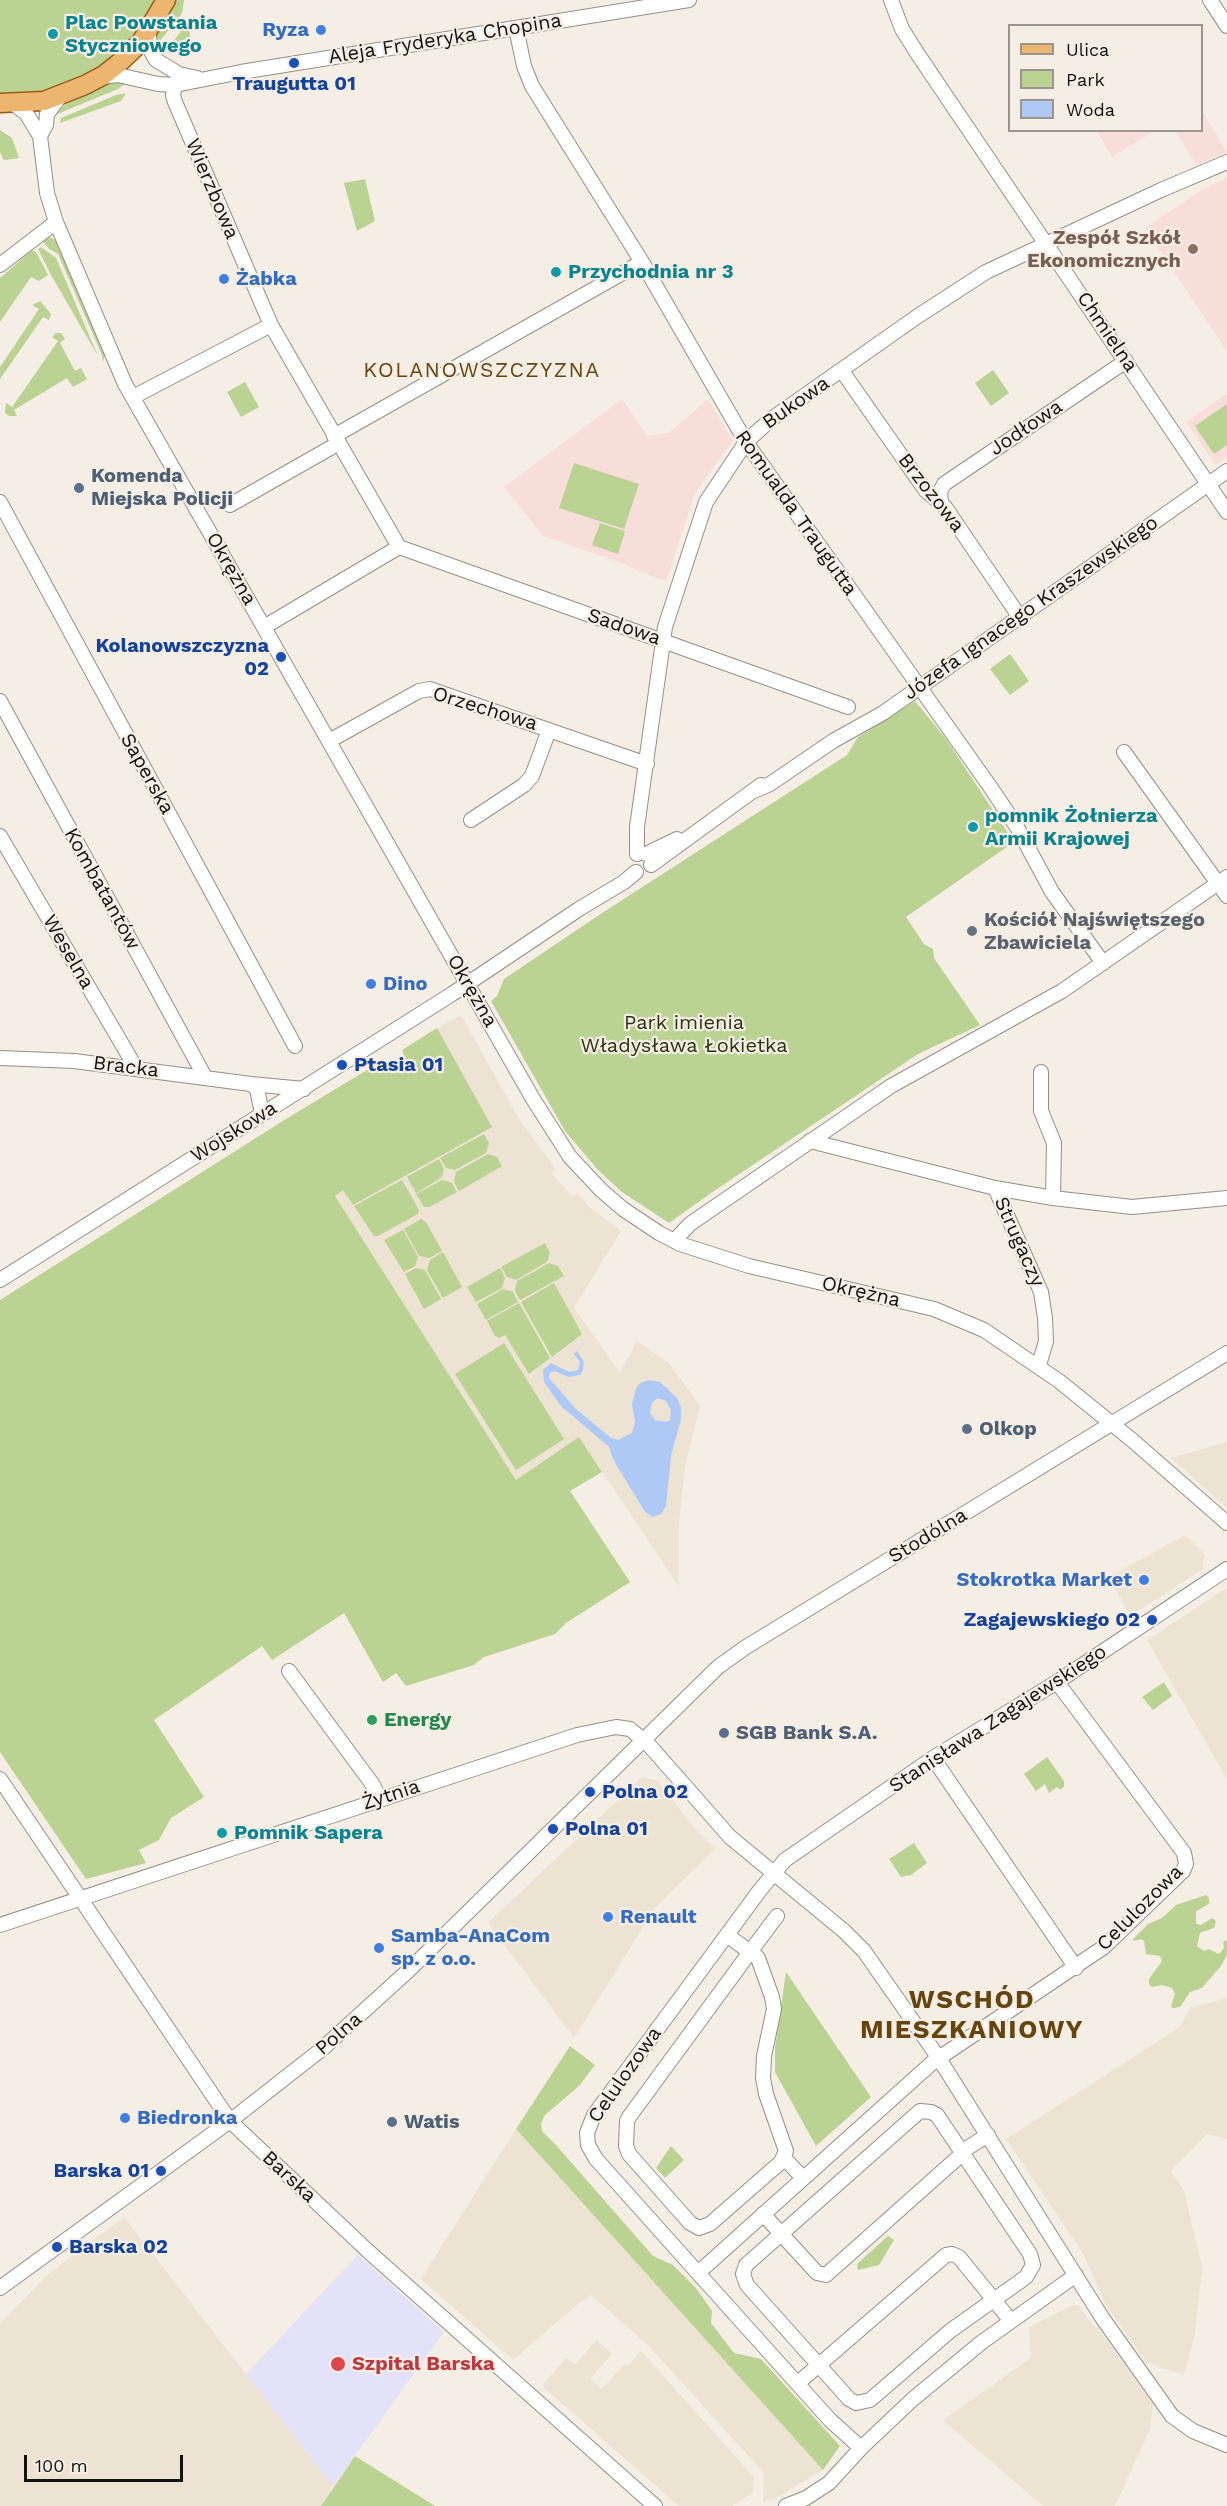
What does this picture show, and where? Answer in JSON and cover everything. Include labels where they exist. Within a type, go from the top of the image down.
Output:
[{"type":"main road","points":[[6,103],[44,101],[95,80],[119,63],[148,31],[166,0]]},
{"type":"street","name":"Aleja Fryderyka Chopina","points":[[95,80],[118,75],[158,84],[175,85],[689,0]]},
{"type":"street","name":"Chmielna","points":[[891,0],[902,29],[917,53],[1227,512]]},
{"type":"street","points":[[1210,0],[1227,26]]},
{"type":"street","name":"Romualda Traugutta","points":[[516,28],[524,66],[532,86],[642,262],[746,442],[1017,827],[1052,892],[1103,963]]},
{"type":"street","name":"Aleja Fryderyka Chopina","points":[[148,31],[151,51],[161,64],[182,76],[202,79]]},
{"type":"street","name":"Wierzbowa","points":[[175,85],[173,95],[175,102],[271,325],[399,547]]},
{"type":"street","name":"Okrężna","points":[[40,136],[46,125],[47,114],[61,95]]},
{"type":"street","name":"Okrężna","points":[[6,103],[26,113],[40,136],[47,193],[56,222],[114,359],[133,397],[547,1122],[570,1157],[601,1190],[623,1209],[674,1241],[737,1263],[948,1314],[984,1330],[1039,1365],[1227,1523]]},
{"type":"street","name":"Bukowa","points":[[640,862],[635,840],[662,640],[701,514],[711,492],[746,442],[762,426],[968,283],[1161,190],[1227,162]]},
{"type":"street","points":[[0,265],[56,222]]},
{"type":"street","points":[[230,505],[336,439],[642,262]]},
{"type":"street","points":[[133,397],[271,325]]},
{"type":"street","name":"Jodłowa","points":[[941,503],[940,492],[944,484],[1126,361]]},
{"type":"street","name":"Brzozowa","points":[[842,371],[926,491],[941,503],[1019,616]]},
{"type":"street","name":"Józefa Ignacego Kraszewskiego","points":[[468,984],[624,882],[640,862],[693,833],[754,791],[770,784],[833,741],[869,721],[1227,471]]},
{"type":"street","name":"Saperska","points":[[0,502],[295,1046]]},
{"type":"street","points":[[264,627],[399,547]]},
{"type":"street","name":"Sadowa","points":[[399,547],[848,707]]},
{"type":"street","name":"Orzechowa","points":[[329,741],[419,691],[430,689],[647,764]]},
{"type":"street","name":"Kombatantów","points":[[0,701],[205,1077]]},
{"type":"street","points":[[471,820],[524,785],[532,776],[549,730]]},
{"type":"street","points":[[1124,752],[1222,880],[1227,896]]},
{"type":"street","name":"Weselna","points":[[0,836],[136,1068]]},
{"type":"street","points":[[674,1241],[690,1224],[910,1074],[1062,992],[1222,880]]},
{"type":"street","name":"Wojskowa","points":[[0,1280],[468,984]]},
{"type":"street","name":"Bracka","points":[[0,1058],[74,1060],[304,1089]]},
{"type":"street","points":[[1041,1072],[1041,1111],[1054,1143],[1053,1198]]},
{"type":"street","points":[[251,1084],[257,1089],[262,1114]]},
{"type":"street","points":[[810,1141],[995,1188],[1053,1198],[1132,1207],[1227,1198]]},
{"type":"street","name":"Strugaczy","points":[[995,1188],[1041,1292],[1046,1341],[1039,1365]]},
{"type":"street","name":"Stodólna","points":[[644,1739],[718,1667],[733,1656],[1227,1353]]},
{"type":"street","name":"Stanisława Zagajewskiego","points":[[773,1872],[792,1855],[933,1758],[1057,1682],[1227,1569]]},
{"type":"street","points":[[289,1671],[373,1785],[380,1799]]},
{"type":"street","name":"Celulozowa","points":[[698,2273],[938,2057],[1076,1968],[1123,1931],[1183,1871],[1186,1858],[1057,1682]]},
{"type":"street","name":"Żytnia","points":[[0,1925],[585,1732],[622,1727],[630,1729],[644,1739]]},
{"type":"street","points":[[644,1739],[714,1821],[844,1931],[864,1951],[938,2057],[1103,2319],[1172,2416],[1193,2431],[1227,2445]]},
{"type":"street","name":"Polna","points":[[0,2288],[230,2121],[322,2049],[370,2006],[644,1739]]},
{"type":"street","points":[[933,1758],[1076,1968]]},
{"type":"street","name":"Barska","points":[[0,1779],[230,2121],[360,2244],[655,2506]]},
{"type":"street","name":"Celulozowa","points":[[773,1872],[600,2108],[588,2127],[586,2138],[591,2152],[698,2273],[830,2420],[861,2448]]},
{"type":"street","points":[[727,1935],[750,1952],[760,1961],[773,2001],[763,2078],[766,2094],[786,2147],[784,2158],[705,2227],[693,2225],[627,2152],[627,2121],[750,1952],[777,1916]]},
{"type":"street","points":[[927,2111],[937,2115],[1033,2261],[1029,2274],[950,2331],[866,2402],[856,2403],[849,2399],[743,2278],[746,2265],[780,2235],[917,2112],[927,2111]]},
{"type":"street","points":[[763,2214],[817,2273],[823,2275],[829,2273],[962,2153],[988,2135]]},
{"type":"street","points":[[784,2158],[803,2178]]},
{"type":"street","points":[[652,2221],[672,2202]]},
{"type":"street","points":[[798,2383],[946,2255],[959,2257],[1011,2320]]},
{"type":"street","points":[[786,2506],[806,2498],[829,2483],[861,2448],[912,2399],[1011,2320],[1076,2275]]},
{"type":"shaded area","points":[[1203,113],[1227,152],[1197,165],[1176,132],[1203,132]]},
{"type":"shaded area","points":[[1098,132],[1152,132],[1112,157]]},
{"type":"shaded area","name":"Zespół Szkół Ekonomicznych","points":[[1227,177],[1227,351],[1145,228],[1200,191]]},
{"type":"shaded area","points":[[1227,394],[1227,457],[1216,465],[1186,422]]},
{"type":"shaded area","points":[[622,399],[647,436],[669,433],[708,399],[733,441],[695,493],[666,582],[613,560],[543,536],[504,487]]},
{"type":"shaded area","points":[[461,1015],[519,1119],[555,1168],[551,1173],[572,1196],[577,1193],[589,1207],[621,1231],[574,1308],[620,1373],[637,1341],[669,1363],[700,1406],[685,1466],[679,1522],[679,1587],[579,1437],[516,1480],[286,1119],[356,1079],[372,1067],[376,1073],[404,1055],[402,1050]]},
{"type":"shaded area","points":[[1227,1442],[1227,1508],[1171,1458]]},
{"type":"shaded area","points":[[1185,1535],[1204,1554],[1203,1569],[1130,1616],[1109,1577]]},
{"type":"shaded area","points":[[1227,1589],[1227,1779],[1147,1640]]},
{"type":"shaded area","points":[[642,1777],[658,1781],[695,1829],[715,1849],[655,1908],[574,2038],[488,1923]]},
{"type":"shaded area","points":[[1227,1998],[1227,2139],[1207,2134],[1171,2171],[1184,2191],[1202,2267],[1195,2334],[1184,2375],[1147,2363],[1105,2304],[1084,2255],[1006,2139],[1180,2027],[1190,2008]]},
{"type":"shaded area","points":[[516,2129],[823,2470],[774,2499],[763,2502],[764,2473],[649,2346],[591,2295],[513,2360],[421,2279]]},
{"type":"shaded area","points":[[124,2217],[333,2486],[321,2506],[0,2506],[0,2324],[46,2276]]},
{"type":"shaded area","name":"Szpital Barska","points":[[358,2255],[444,2332],[333,2486],[246,2374]]},
{"type":"shaded area","points":[[1073,2305],[1079,2306],[1091,2323],[1098,2328],[1153,2404],[1150,2429],[1115,2506],[1043,2506],[943,2420],[1031,2358],[1029,2327]]},
{"type":"shaded area","points":[[597,2340],[612,2354],[590,2379],[602,2389],[625,2364],[628,2366],[641,2351],[754,2477],[753,2492],[732,2506],[679,2506],[542,2386],[566,2358],[575,2364]]},
{"type":"green space","points":[[0,0],[158,0],[137,36],[102,67],[49,92],[0,95]]},
{"type":"green space","points":[[174,0],[184,0],[182,13],[156,46],[156,33]]},
{"type":"green space","points":[[184,27],[189,29],[193,52],[185,56],[172,43]]},
{"type":"green space","points":[[129,81],[118,89],[55,115],[69,100],[106,82]]},
{"type":"green space","points":[[126,93],[121,101],[60,123],[61,118]]},
{"type":"green space","points":[[0,130],[12,138],[19,158],[4,160],[0,152]]},
{"type":"green space","points":[[365,179],[375,221],[357,231],[344,183]]},
{"type":"green space","points":[[46,237],[58,243],[105,354],[103,362],[58,254],[49,249],[41,239]]},
{"type":"green space","points":[[41,247],[56,258],[98,356],[51,275],[38,249]]},
{"type":"green space","points":[[32,250],[36,252],[48,275],[39,281],[31,277],[0,322],[0,278]]},
{"type":"green space","points":[[40,301],[51,314],[49,320],[43,317],[0,379],[0,367],[39,309],[32,305]]},
{"type":"green space","points":[[56,333],[61,333],[65,339],[60,343],[75,371],[81,368],[87,379],[73,387],[67,378],[14,410],[17,416],[9,416],[5,413],[6,403],[12,407],[58,341],[52,337]]},
{"type":"green space","points":[[993,370],[1009,393],[991,406],[975,383]]},
{"type":"green space","points":[[245,382],[259,407],[241,417],[227,392]]},
{"type":"green space","points":[[1227,404],[1227,445],[1214,454],[1195,426]]},
{"type":"green space","points":[[574,463],[639,484],[624,529],[559,508]]},
{"type":"green space","points":[[600,523],[625,531],[618,554],[592,545]]},
{"type":"green space","points":[[1010,654],[1029,681],[1010,695],[990,669]]},
{"type":"green space","name":"Park imienia Władysława Łokietka","points":[[915,701],[946,739],[1014,842],[906,917],[924,944],[933,949],[934,958],[980,1025],[918,1054],[669,1223],[622,1192],[598,1170],[565,1131],[491,1001],[497,996],[504,979],[847,755],[858,737]]},
{"type":"green space","points":[[437,1028],[492,1127],[353,1205],[343,1190],[335,1196],[516,1480],[579,1437],[602,1472],[570,1491],[630,1582],[566,1623],[555,1634],[484,1657],[474,1665],[406,1686],[396,1673],[383,1682],[344,1613],[272,1660],[262,1646],[154,1720],[204,1797],[171,1818],[159,1840],[139,1850],[146,1863],[86,1879],[0,1752],[0,1300],[372,1067],[376,1073],[404,1055],[402,1050]]},
{"type":"green space","points":[[484,1134],[489,1143],[486,1153],[455,1170],[446,1168],[440,1158]]},
{"type":"green space","points":[[488,1154],[497,1157],[502,1166],[459,1191],[454,1182],[456,1172]]},
{"type":"green space","points":[[439,1159],[444,1169],[441,1178],[416,1193],[407,1177]]},
{"type":"green space","points":[[402,1180],[419,1210],[418,1214],[374,1236],[354,1206]]},
{"type":"green space","points":[[442,1180],[452,1183],[457,1192],[429,1207],[424,1207],[416,1194]]},
{"type":"green space","points":[[421,1219],[426,1222],[442,1251],[429,1258],[419,1256],[404,1229]]},
{"type":"green space","points":[[403,1230],[418,1257],[415,1266],[404,1272],[384,1240]]},
{"type":"green space","points":[[545,1243],[550,1253],[547,1262],[516,1280],[507,1277],[501,1267]]},
{"type":"green space","points":[[443,1252],[462,1287],[443,1298],[427,1270],[430,1260]]},
{"type":"green space","points":[[549,1263],[558,1266],[564,1276],[520,1300],[515,1291],[517,1281]]},
{"type":"green space","points":[[416,1268],[425,1270],[441,1299],[424,1309],[405,1274]]},
{"type":"green space","points":[[500,1268],[505,1278],[502,1288],[476,1302],[467,1287]]},
{"type":"green space","points":[[554,1283],[582,1334],[552,1357],[521,1302]]},
{"type":"green space","points":[[503,1289],[513,1292],[518,1302],[486,1320],[477,1304]]},
{"type":"green space","points":[[519,1303],[550,1358],[529,1374],[505,1335],[499,1338],[495,1336],[487,1321]]},
{"type":"green space","points":[[504,1343],[564,1439],[516,1470],[455,1374]]},
{"type":"green space","points":[[1164,1682],[1172,1696],[1153,1710],[1142,1697]]},
{"type":"green space","points":[[1047,1757],[1064,1781],[1064,1787],[1060,1790],[1057,1787],[1049,1793],[1045,1784],[1036,1791],[1024,1774]]},
{"type":"green space","points":[[914,1843],[927,1863],[911,1875],[901,1877],[889,1859]]},
{"type":"green space","points":[[1206,1895],[1209,1898],[1209,1904],[1196,1911],[1196,1924],[1201,1925],[1212,1918],[1216,1921],[1214,1928],[1200,1933],[1197,1946],[1204,1951],[1209,1949],[1219,1954],[1224,1948],[1223,1942],[1227,1940],[1227,1955],[1221,1966],[1202,1988],[1190,1992],[1180,2007],[1173,2008],[1171,2006],[1175,1994],[1172,1988],[1162,1985],[1152,1987],[1149,1984],[1149,1979],[1162,1961],[1160,1956],[1146,1954],[1144,1941],[1133,1939],[1148,1924],[1162,1918],[1176,1905]]},
{"type":"green space","points":[[786,1972],[871,2097],[816,2146],[775,2072],[775,2048]]},
{"type":"green space","points":[[570,2046],[595,2065],[579,2086],[545,2115],[541,2123],[542,2131],[653,2256],[673,2265],[696,2288],[712,2311],[711,2323],[734,2353],[761,2359],[840,2446],[823,2470],[516,2129]]},
{"type":"green space","points":[[671,2146],[684,2160],[665,2178],[656,2168]]},
{"type":"green space","points":[[888,2236],[894,2240],[879,2265],[858,2270],[857,2264]]},
{"type":"green space","points":[[355,2456],[435,2506],[321,2506]]},
{"type":"water","points":[[577,1351],[584,1362],[580,1375],[569,1377],[554,1371],[550,1373],[549,1378],[576,1409],[611,1438],[618,1440],[632,1433],[635,1421],[632,1404],[640,1383],[649,1380],[660,1382],[677,1398],[681,1407],[681,1419],[671,1456],[666,1506],[661,1514],[653,1517],[645,1512],[614,1461],[609,1447],[561,1406],[544,1382],[543,1370],[551,1363],[569,1372],[578,1370],[580,1362],[574,1354]],"holes":[[[658,1398],[666,1401],[671,1410],[670,1420],[666,1422],[655,1420],[650,1413],[652,1403]]]},
{"type":"place","name":"Ryza","points":[[321,30]]},
{"type":"place","name":"Plac Powstania Styczniowego","points":[[53,34]]},
{"type":"place","name":"Traugutta 01","points":[[294,63]]},
{"type":"place","name":"Zespół Szkół Ekonomicznych","points":[[1193,249]]},
{"type":"place","name":"Przychodnia nr 3","points":[[556,272]]},
{"type":"place","name":"Żabka","points":[[224,279]]},
{"type":"place","name":"Komenda Miejska Policji","points":[[79,488]]},
{"type":"place","name":"Kolanowszczyzna 02","points":[[281,657]]},
{"type":"place","name":"pomnik Żołnierza Armii Krajowej","points":[[973,827]]},
{"type":"place","name":"Kościół Najświętszego Zbawiciela","points":[[972,931]]},
{"type":"place","name":"Dino","points":[[371,984]]},
{"type":"place","name":"Ptasia 01","points":[[342,1065]]},
{"type":"place","name":"Olkop","points":[[967,1429]]},
{"type":"place","name":"Stokrotka Market","points":[[1144,1580]]},
{"type":"place","name":"Zagajewskiego 02","points":[[1152,1620]]},
{"type":"place","name":"Energy","points":[[372,1720]]},
{"type":"place","name":"SGB Bank S.A.","points":[[724,1733]]},
{"type":"place","name":"Polna 02","points":[[590,1792]]},
{"type":"place","name":"Polna 01","points":[[553,1829]]},
{"type":"place","name":"Pomnik Sapera","points":[[222,1833]]},
{"type":"place","name":"Renault","points":[[608,1917]]},
{"type":"place","name":"Samba-AnaCom sp. z o.o.","points":[[379,1948]]},
{"type":"place","name":"Biedronka","points":[[125,2118]]},
{"type":"place","name":"Watis","points":[[392,2122]]},
{"type":"place","name":"Barska 01","points":[[161,2171]]},
{"type":"place","name":"Barska 02","points":[[57,2247]]},
{"type":"place","name":"Szpital Barska","points":[[338,2364]]},
{"type":"district","name":"KOLANOWSZCZYZNA","points":[[482,371]]},
{"type":"district","name":"WSCHÓD MIESZKANIOWY","points":[[972,2014]]}]
